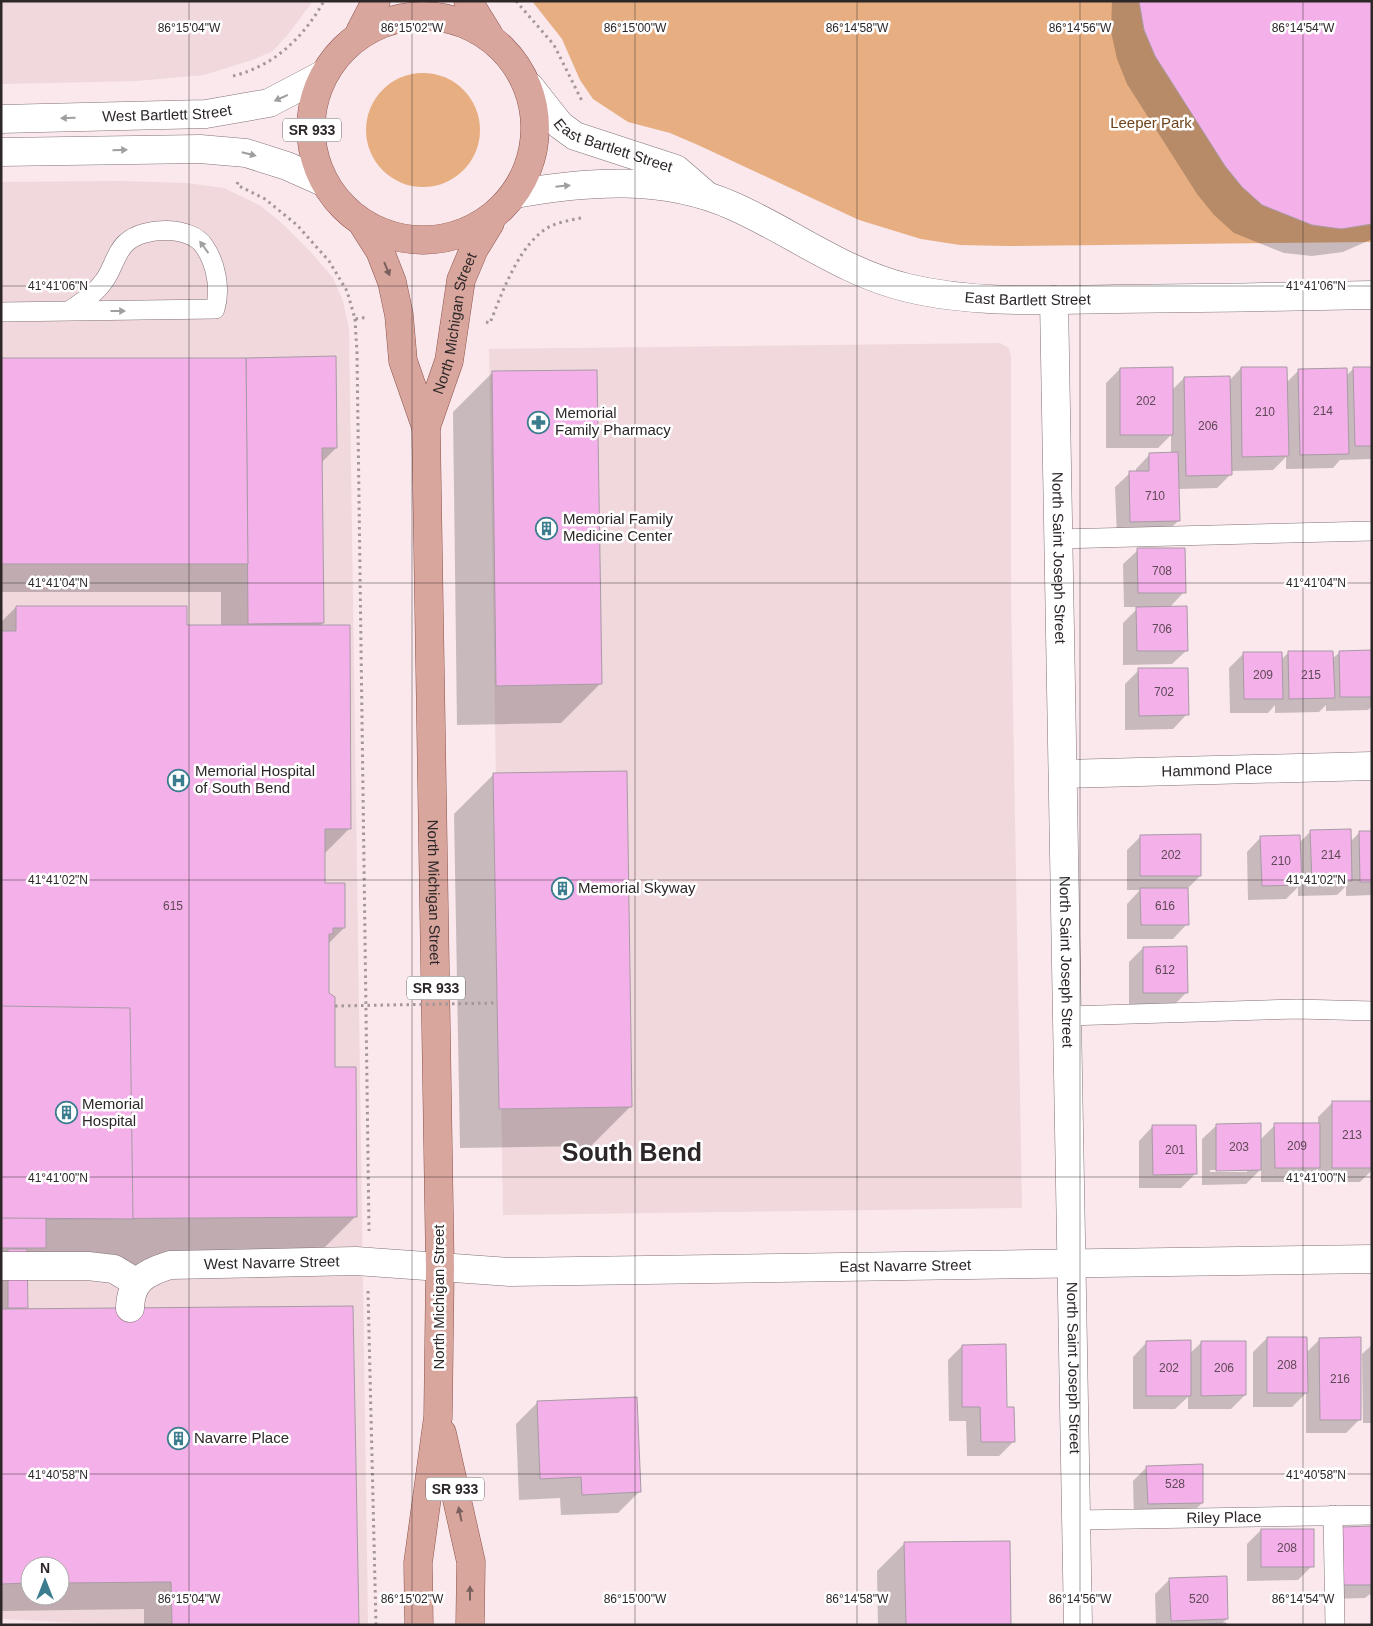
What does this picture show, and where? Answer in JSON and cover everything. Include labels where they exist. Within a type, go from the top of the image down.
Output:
[{"type":"main road","name":"SR 933","points":[[364,226],[341,207],[323,182],[311,146],[312,109],[324,74],[360,32],[376,1]]},
{"type":"main road","name":"SR 933","points":[[468,1],[489,35],[514,60],[530,87],[535,120],[533,145],[527,170],[516,194],[490,223]]},
{"type":"main road","points":[[360,32],[394,20],[421,16],[454,22],[489,35]]},
{"type":"main road","points":[[364,226],[398,236],[425,239],[454,236],[490,223]]},
{"type":"main road","name":"North Michigan Street","points":[[426,426],[449,361],[461,280],[474,249],[490,223]]},
{"type":"main road","name":"North Michigan Street","points":[[364,226],[380,251],[392,282],[399,315],[403,361],[426,426],[440,1268],[438,1417],[418,1563],[419,1625]]},
{"type":"main road","name":"North Michigan Street","points":[[438,1417],[470,1562],[470,1625]]},
{"type":"street","name":"West Bartlett Street","points":[[1,119],[111,118],[222,112],[269,103],[324,74]]},
{"type":"street","name":"East Bartlett Street","points":[[530,87],[560,125],[575,136],[676,169],[705,194]]},
{"type":"street","points":[[1,152],[200,149],[246,153],[287,166],[323,182]]},
{"type":"street","name":"East Bartlett Street","points":[[516,194],[555,187],[623,183],[705,194],[735,207],[849,267],[893,284],[925,291],[977,298],[1054,300],[1372,295]]},
{"type":"street","name":"North Saint Joseph Street","points":[[1054,300],[1078,1625]]},
{"type":"street","name":"Hammond Place","points":[[1063,774],[1372,766]]},
{"type":"street","name":"East Navarre Street","points":[[440,1268],[510,1272],[1372,1260]]},
{"type":"street","name":"West Navarre Street","points":[[1,1266],[97,1267],[114,1269],[133,1296],[152,1271],[170,1265],[356,1261],[440,1268]]},
{"type":"lane","points":[[1,312],[215,309],[217,294],[212,257],[200,240],[183,232],[160,231],[140,234],[128,241],[120,250],[103,282],[90,296],[69,311]]},
{"type":"lane","points":[[1058,539],[1372,531]]},
{"type":"lane","points":[[1067,1016],[1297,1010],[1372,1011]]},
{"type":"lane","points":[[1332,1515],[1336,1625]]},
{"type":"lane","name":"Riley Place","points":[[1076,1520],[1372,1515]]},
{"type":"path","points":[[238,75],[281,55],[296,40],[324,1]]},
{"type":"path","points":[[516,1],[554,45],[584,104]]},
{"type":"path","points":[[237,185],[265,199],[297,225],[323,254],[347,291],[355,319],[358,353],[369,1235]]},
{"type":"path","points":[[490,323],[517,263],[533,242],[550,227],[585,217]]},
{"type":"path","points":[[355,319],[373,316]]},
{"type":"path","points":[[335,1006],[497,1003]]},
{"type":"path","points":[[368,1288],[376,1625]]},
{"type":"shaded area","points":[[1,1],[313,1],[273,51],[252,60],[204,75],[137,81],[1,84]]},
{"type":"shaded area","name":"Memorial Hospital of South Bend","points":[[118,181],[187,183],[224,188],[261,206],[285,226],[311,252],[333,278],[343,301],[349,329],[368,1625],[126,1625],[1,1619],[1,182]]},
{"type":"shaded area","points":[[1000,343],[1009,348],[1011,357],[1011,597],[1022,1208],[503,1215],[489,349]]},
{"type":"green space","name":"Leeper Park","points":[[532,1],[1372,1],[1372,242],[1007,246],[960,245],[921,239],[859,220],[670,133],[628,122],[593,99],[580,80],[562,39]]},
{"type":"green space","points":[[423,73],[445,77],[464,89],[476,108],[480,130],[476,152],[464,171],[445,183],[423,187],[401,183],[382,171],[370,152],[366,130],[370,108],[382,89],[401,77]]},
{"type":"building","points":[[1139,1],[1372,1],[1372,224],[1341,229],[1312,225],[1262,205],[1242,187],[1225,166],[1155,56],[1144,30]]},
{"type":"building","points":[[336,356],[337,448],[322,448],[324,623],[248,624],[246,358]]},
{"type":"building","points":[[1,358],[246,358],[248,564],[1,564]]},
{"type":"building","points":[[1173,367],[1173,435],[1120,435],[1120,368]]},
{"type":"building","points":[[1241,367],[1287,367],[1289,456],[1242,457]]},
{"type":"building","points":[[1353,367],[1372,367],[1372,446],[1355,446]]},
{"type":"building","points":[[1347,368],[1349,454],[1300,455],[1298,369]]},
{"type":"building","name":"Memorial Family Medicine Center","points":[[597,370],[602,684],[496,686],[492,371]]},
{"type":"building","points":[[1230,376],[1232,475],[1186,476],[1184,377]]},
{"type":"building","points":[[1178,452],[1180,521],[1130,522],[1129,471],[1149,471],[1149,453]]},
{"type":"building","points":[[1137,548],[1185,548],[1186,593],[1138,593]]},
{"type":"building","points":[[16,606],[187,606],[187,625],[350,625],[351,829],[325,829],[325,883],[345,883],[345,928],[333,928],[333,934],[329,934],[329,993],[335,997],[335,1067],[356,1067],[357,1217],[46,1219],[46,1248],[1,1248],[1,631],[16,631]]},
{"type":"building","points":[[1187,606],[1188,651],[1137,651],[1136,607]]},
{"type":"building","points":[[1372,650],[1372,697],[1340,697],[1339,651]]},
{"type":"building","points":[[1288,651],[1333,651],[1335,698],[1289,699]]},
{"type":"building","points":[[1243,652],[1282,652],[1283,699],[1244,699]]},
{"type":"building","points":[[1138,668],[1188,668],[1189,715],[1139,716]]},
{"type":"building","name":"Memorial Skyway","points":[[627,771],[632,1107],[499,1109],[493,773]]},
{"type":"building","points":[[1351,829],[1352,881],[1312,883],[1310,830]]},
{"type":"building","points":[[1359,831],[1372,831],[1372,882],[1360,882]]},
{"type":"building","points":[[1201,834],[1201,876],[1140,876],[1140,835]]},
{"type":"building","points":[[1300,835],[1302,885],[1262,886],[1260,836]]},
{"type":"building","points":[[1140,888],[1188,888],[1189,925],[1141,925]]},
{"type":"building","points":[[1187,946],[1188,993],[1143,993],[1143,947]]},
{"type":"building","name":"Memorial Hospital","points":[[1,1006],[130,1008],[133,1219],[1,1218]]},
{"type":"building","points":[[1332,1101],[1372,1101],[1372,1168],[1332,1168]]},
{"type":"building","points":[[1261,1123],[1261,1170],[1216,1171],[1216,1124]]},
{"type":"building","points":[[1274,1123],[1320,1123],[1320,1168],[1275,1168]]},
{"type":"building","points":[[1152,1125],[1196,1125],[1197,1174],[1153,1175]]},
{"type":"building","points":[[8,1249],[27,1249],[28,1308],[8,1308]]},
{"type":"building","name":"Navarre Place","points":[[353,1306],[359,1625],[172,1625],[171,1582],[70,1583],[70,1556],[20,1556],[20,1583],[1,1584],[1,1309]]},
{"type":"building","points":[[1267,1337],[1307,1337],[1308,1393],[1267,1393]]},
{"type":"building","points":[[1361,1337],[1361,1420],[1320,1420],[1319,1338]]},
{"type":"building","points":[[1191,1340],[1191,1396],[1146,1396],[1146,1341]]},
{"type":"building","points":[[1201,1341],[1246,1341],[1246,1395],[1201,1396]]},
{"type":"building","points":[[1006,1344],[1007,1407],[1014,1407],[1015,1442],[981,1442],[980,1407],[962,1407],[962,1345]]},
{"type":"building","points":[[637,1397],[641,1492],[582,1495],[581,1477],[540,1479],[537,1401]]},
{"type":"building","points":[[1203,1464],[1203,1503],[1148,1504],[1146,1466]]},
{"type":"building","points":[[1372,1526],[1372,1585],[1343,1585],[1341,1527]]},
{"type":"building","points":[[1261,1529],[1314,1529],[1314,1567],[1261,1567]]},
{"type":"building","points":[[1010,1541],[1011,1625],[906,1625],[904,1542]]},
{"type":"building","points":[[1227,1576],[1228,1619],[1171,1621],[1169,1578]]},
{"type":"building","points":[[1226,1623],[1226,1625],[1177,1625]]},
{"type":"place","name":"Memorial Family Pharmacy","points":[[539,422]]},
{"type":"place","name":"Memorial Family Medicine Center","points":[[547,528]]},
{"type":"place","name":"Memorial Hospital of South Bend","points":[[179,780]]},
{"type":"place","name":"Memorial Skyway","points":[[562,888]]},
{"type":"place","name":"Memorial Hospital","points":[[66,1113]]},
{"type":"place","name":"Navarre Place","points":[[178,1438]]},
{"type":"district","name":"South Bend","points":[[632,1152]]}]
